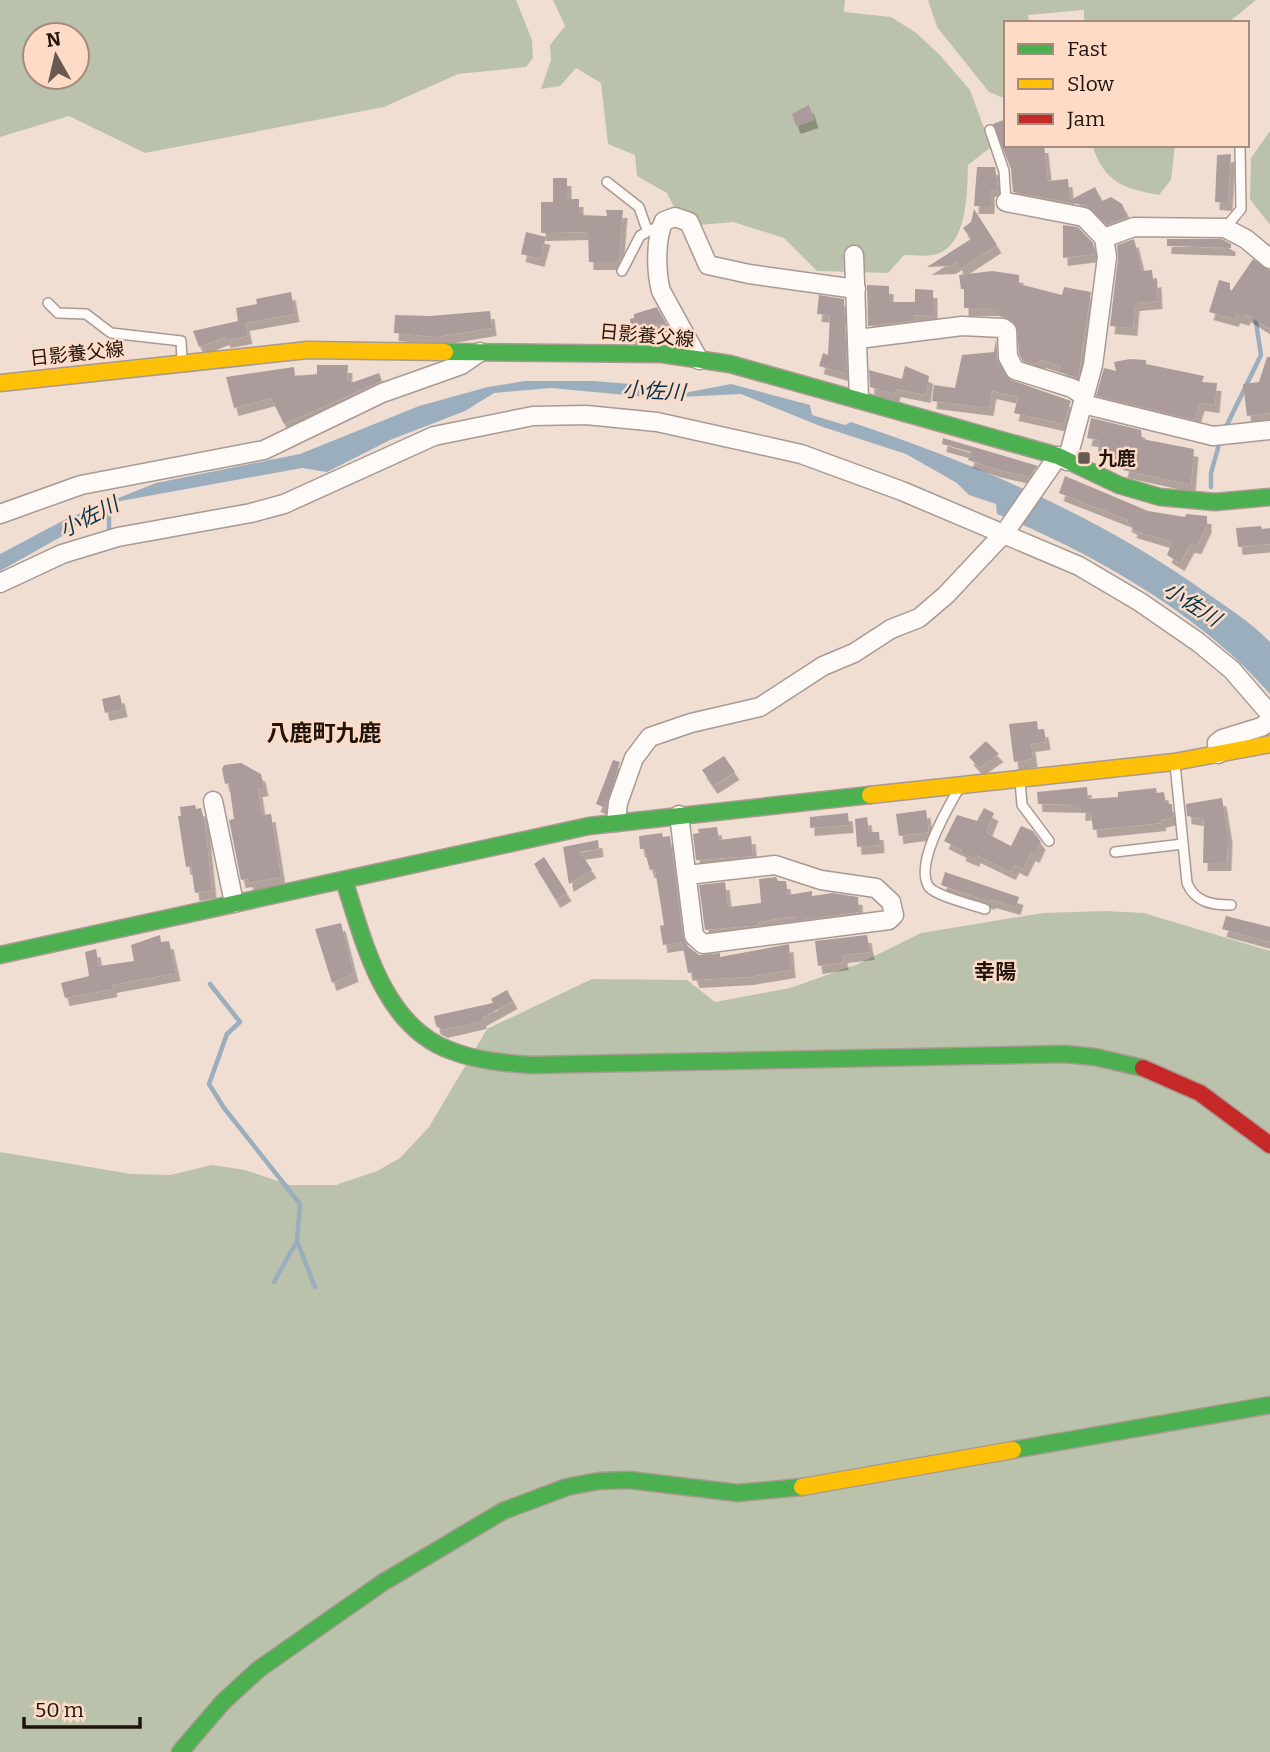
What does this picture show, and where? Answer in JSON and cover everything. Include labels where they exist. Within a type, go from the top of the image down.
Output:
[{"type":"street","points":[[616,822],[618,803],[634,758],[650,737],[691,723],[760,707],[823,666],[854,653],[891,629],[919,618],[946,595],[1005,532],[1063,458],[1084,400],[1093,365],[1107,257],[1104,239],[1084,217],[1006,202]]},
{"type":"street","points":[[699,360],[657,279],[653,229],[664,221],[675,217],[689,222],[708,265],[749,274],[856,289]]},
{"type":"street","points":[[1104,239],[1135,227],[1225,228],[1246,239],[1270,259]]},
{"type":"street","points":[[854,254],[859,399]]},
{"type":"street","points":[[858,339],[962,326],[1003,328],[1007,331],[1008,357],[1015,370],[1072,388],[1084,400],[1213,436],[1270,430]]},
{"type":"street","name":"日影養父線","points":[[0,383],[308,350],[633,352],[730,365],[859,399],[1063,458],[1119,485],[1160,497],[1215,502],[1270,497]]},
{"type":"street","points":[[0,513],[80,485],[264,450],[382,393],[461,365],[480,352]]},
{"type":"street","points":[[0,583],[62,554],[118,537],[251,513],[284,504],[434,436],[503,420],[559,414],[657,422],[766,444],[902,491],[1005,532],[1079,566],[1140,602],[1232,670],[1270,714]]},
{"type":"street","points":[[1218,754],[1217,743],[1222,739],[1261,727],[1270,721]]},
{"type":"street","points":[[0,955],[616,822],[1174,762],[1270,744]]},
{"type":"street","points":[[213,801],[234,903]]},
{"type":"street","points":[[680,815],[694,936],[703,944],[889,920],[894,915],[891,902],[876,888],[821,880],[775,866],[688,875]]},
{"type":"street","points":[[344,880],[373,968],[393,1007],[412,1027],[436,1045],[476,1061],[531,1065],[1065,1054],[1104,1057],[1155,1070],[1191,1086],[1226,1108],[1270,1145]]},
{"type":"street","points":[[180,1752],[223,1702],[258,1669],[382,1583],[503,1511],[567,1487],[598,1481],[629,1480],[738,1493],[779,1491],[1270,1405]]},
{"type":"lane","points":[[989,130],[1004,171],[1006,202]]},
{"type":"lane","points":[[1225,228],[1241,209],[1240,147]]},
{"type":"lane","points":[[607,182],[639,207],[653,229],[622,271]]},
{"type":"lane","points":[[48,303],[58,313],[86,314],[111,333],[181,341],[182,362]]},
{"type":"lane","points":[[1174,762],[1187,883],[1192,894],[1213,905],[1231,905]]},
{"type":"lane","points":[[1020,779],[1022,805],[1049,841]]},
{"type":"lane","points":[[960,785],[934,836],[926,875],[930,887],[937,892],[985,909]]},
{"type":"lane","points":[[1115,852],[1183,844]]},
{"type":"green space","points":[[0,0],[516,0],[532,40],[533,58],[526,67],[458,74],[384,107],[145,153],[69,116],[0,137]]},
{"type":"green space","points":[[553,0],[845,0],[844,12],[891,17],[915,32],[940,55],[970,90],[991,147],[968,165],[964,216],[955,240],[937,254],[904,255],[888,273],[817,271],[784,238],[733,222],[700,225],[674,207],[667,193],[637,176],[635,155],[608,144],[601,83],[576,68],[560,86],[541,89],[551,60],[550,45],[565,26]]},
{"type":"green space","points":[[928,0],[1256,0],[1230,21],[1084,21],[1084,10],[1028,15],[1030,21],[1004,21],[1004,98],[989,92],[937,27]]},
{"type":"green space","points":[[1270,131],[1270,225],[1250,199],[1251,158]]},
{"type":"green space","points":[[1093,147],[1175,147],[1171,180],[1159,195],[1135,190],[1116,182],[1097,158]]},
{"type":"green space","points":[[1043,913],[1144,913],[1270,951],[1270,1752],[0,1752],[0,1152],[131,1174],[170,1175],[212,1165],[245,1170],[290,1185],[336,1185],[377,1171],[400,1158],[429,1127],[487,1029],[592,979],[687,980],[715,1002],[790,988],[858,964],[921,933]]},
{"type":"water","name":"小佐川","points":[[525,381],[593,381],[655,386],[668,383],[681,388],[684,393],[731,384],[810,405],[812,415],[845,425],[851,422],[992,475],[1127,542],[1170,568],[1249,623],[1270,642],[1270,694],[1243,665],[1212,638],[1144,589],[1108,567],[1071,547],[997,514],[996,504],[969,495],[957,483],[906,454],[820,426],[741,394],[659,398],[551,388],[494,393],[465,411],[390,440],[327,472],[302,468],[115,502],[82,517],[73,530],[0,571],[0,554],[68,518],[156,483],[300,454],[419,406],[488,387]]},
{"type":"building","points":[[809,105],[814,120],[796,126],[792,114]]},
{"type":"building","points":[[1004,120],[1004,147],[1044,147],[1048,181],[1068,179],[1070,200],[1095,187],[1102,201],[1111,197],[1122,204],[1128,217],[1107,225],[1087,206],[1013,192],[1011,169],[993,124]]},
{"type":"building","points":[[1231,154],[1228,203],[1215,202],[1217,155]]},
{"type":"building","points":[[977,167],[995,167],[998,189],[990,189],[990,206],[974,206]]},
{"type":"building","points":[[553,178],[567,178],[567,199],[579,199],[579,215],[607,216],[606,210],[623,210],[619,262],[589,262],[588,232],[541,233],[541,202],[553,202]]},
{"type":"building","points":[[974,209],[997,245],[959,270],[958,262],[951,266],[927,267],[971,239],[963,228],[971,222]]},
{"type":"building","points":[[1063,225],[1078,227],[1093,243],[1095,254],[1063,258]]},
{"type":"building","points":[[526,232],[546,237],[540,259],[521,254]]},
{"type":"building","points":[[1134,239],[1142,271],[1152,270],[1153,280],[1157,279],[1158,301],[1135,303],[1133,328],[1110,326],[1118,258],[1117,245]]},
{"type":"building","points":[[1167,239],[1222,239],[1231,244],[1231,248],[1167,246]]},
{"type":"building","points":[[1253,259],[1270,270],[1270,329],[1246,314],[1245,318],[1236,315],[1234,319],[1209,312],[1219,280],[1230,283],[1230,293]]},
{"type":"building","points":[[992,271],[1019,275],[1019,284],[1062,295],[1064,287],[1091,292],[1078,378],[1059,372],[1061,366],[1041,360],[1035,364],[1023,361],[1019,354],[1017,326],[1009,319],[999,316],[999,308],[964,308],[964,289],[961,289],[959,275]]},
{"type":"building","points":[[867,285],[889,286],[889,302],[915,302],[915,289],[933,290],[933,316],[913,315],[913,321],[868,326]]},
{"type":"building","points":[[291,292],[295,314],[245,323],[248,336],[226,340],[225,337],[199,347],[193,331],[238,321],[236,308],[257,304],[256,299]]},
{"type":"building","points":[[819,295],[844,299],[847,374],[819,366],[823,353],[828,355],[830,315],[817,314]]},
{"type":"building","points":[[657,307],[666,323],[647,328],[648,337],[631,338],[630,319],[634,318],[634,314]]},
{"type":"building","points":[[490,311],[492,328],[437,337],[394,333],[395,315],[430,316]]},
{"type":"building","points":[[996,339],[998,362],[1011,380],[1071,401],[1063,424],[1014,413],[1018,397],[992,391],[989,408],[932,401],[934,385],[955,388],[962,355],[994,352]]},
{"type":"building","points":[[1267,357],[1270,357],[1270,413],[1247,416],[1243,384],[1259,382]]},
{"type":"building","points":[[1146,360],[1146,364],[1204,376],[1202,382],[1217,383],[1215,405],[1200,403],[1195,420],[1096,396],[1104,368],[1116,371],[1114,362]]},
{"type":"building","points":[[317,365],[348,365],[347,381],[354,382],[379,373],[382,381],[284,424],[271,398],[234,408],[226,377],[294,367],[295,376],[317,374]]},
{"type":"building","points":[[905,366],[929,376],[926,395],[896,389],[895,394],[870,387],[869,370],[902,379]]},
{"type":"building","points":[[1091,418],[1141,430],[1142,439],[1194,449],[1191,485],[1123,470],[1126,457],[1098,452],[1100,440],[1087,438]]},
{"type":"building","points":[[943,438],[1038,466],[1029,477],[995,469],[968,460],[971,452],[942,444]]},
{"type":"building","points":[[1065,476],[1148,511],[1185,517],[1186,514],[1207,516],[1207,525],[1197,546],[1190,545],[1180,563],[1167,555],[1172,542],[1132,530],[1133,527],[1127,524],[1128,520],[1059,493]]},
{"type":"building","points":[[1261,526],[1262,529],[1270,528],[1270,544],[1238,547],[1236,528]]},
{"type":"building","points":[[120,695],[123,709],[105,713],[102,699]]},
{"type":"building","points":[[1037,721],[1038,730],[1044,729],[1046,742],[1031,744],[1033,759],[1014,762],[1009,724]]},
{"type":"building","points":[[986,741],[999,754],[979,768],[969,757]]},
{"type":"building","points":[[724,756],[735,772],[713,786],[702,770]]},
{"type":"building","points":[[613,760],[620,762],[606,808],[596,804]]},
{"type":"building","points":[[241,763],[261,774],[264,788],[258,789],[262,815],[271,814],[281,877],[249,883],[248,879],[241,880],[229,820],[234,819],[229,783],[225,784],[222,769],[224,765]]},
{"type":"building","points":[[1087,787],[1088,799],[1118,797],[1118,792],[1156,788],[1157,793],[1164,792],[1166,804],[1172,804],[1173,817],[1161,820],[1162,823],[1093,830],[1091,812],[1081,813],[1081,805],[1038,804],[1037,792]]},
{"type":"building","points":[[1222,798],[1228,835],[1227,863],[1203,863],[1204,819],[1187,816],[1186,804]]},
{"type":"building","points":[[195,805],[196,809],[201,808],[205,823],[212,890],[195,893],[191,866],[186,867],[178,816],[181,816],[180,807]]},
{"type":"building","points":[[984,808],[994,813],[986,833],[1011,846],[1021,826],[1033,831],[1041,842],[1035,855],[1031,853],[1023,869],[1015,865],[1011,872],[976,855],[975,859],[961,853],[962,850],[944,841],[957,815],[977,821]]},
{"type":"building","points":[[926,810],[929,832],[899,836],[896,814]]},
{"type":"building","points":[[848,813],[849,825],[810,828],[810,817]]},
{"type":"building","points":[[867,817],[869,832],[879,832],[880,845],[857,847],[855,819]]},
{"type":"building","points":[[717,827],[719,840],[751,836],[753,856],[696,860],[693,834],[699,833],[698,829]]},
{"type":"building","points":[[662,833],[663,837],[670,836],[686,945],[699,955],[720,953],[720,957],[789,944],[791,970],[749,977],[695,980],[692,972],[688,973],[682,942],[663,945],[660,926],[664,925],[655,869],[650,870],[644,849],[640,849],[639,836]]},
{"type":"building","points":[[598,840],[599,849],[580,852],[592,870],[569,884],[563,847]]},
{"type":"building","points":[[544,857],[567,893],[556,900],[534,864]]},
{"type":"building","points":[[945,872],[1019,897],[1016,907],[991,900],[990,902],[941,885]]},
{"type":"building","points":[[776,877],[778,881],[786,881],[788,895],[812,891],[812,896],[833,893],[858,897],[859,912],[796,921],[796,916],[758,922],[759,925],[705,930],[699,885],[725,882],[728,907],[761,903],[759,879]]},
{"type":"building","points":[[1226,916],[1270,927],[1270,942],[1222,929]]},
{"type":"building","points":[[341,923],[354,974],[332,983],[315,929]]},
{"type":"building","points":[[160,935],[161,942],[169,941],[176,973],[112,985],[113,989],[65,998],[61,983],[89,976],[85,952],[96,949],[99,966],[134,961],[131,945]]},
{"type":"building","points":[[867,935],[870,952],[843,955],[844,962],[818,966],[815,941]]},
{"type":"building","points":[[507,990],[513,1001],[482,1018],[482,1021],[443,1030],[436,1026],[434,1016],[493,1003],[491,999]]},
{"type":"waterway","points":[[1224,431],[1261,355],[1255,316]]},
{"type":"waterway","points":[[1211,487],[1211,473],[1220,441]]},
{"type":"waterway","name":"小佐川","points":[[109,503],[109,533]]},
{"type":"waterway","points":[[210,984],[240,1022],[227,1034],[209,1084],[224,1108],[300,1204],[297,1241],[315,1287]]},
{"type":"waterway","points":[[274,1282],[297,1241]]},
{"type":"traffic: fast","points":[[445,352],[662,354],[730,364],[1058,456],[1119,485],[1160,497],[1215,502],[1270,497]]},
{"type":"traffic: fast","points":[[0,955],[589,826],[870,795]]},
{"type":"traffic: fast","points":[[344,880],[369,955],[393,1003],[409,1023],[428,1039],[472,1057],[532,1065],[1065,1054],[1095,1057],[1143,1068]]},
{"type":"traffic: fast","points":[[1013,1450],[1270,1405]]},
{"type":"traffic: fast","points":[[180,1752],[223,1702],[259,1669],[382,1583],[503,1511],[567,1487],[599,1481],[629,1480],[738,1493],[802,1487]]},
{"type":"traffic: slow","points":[[0,383],[308,350],[445,352]]},
{"type":"traffic: slow","points":[[870,795],[1174,762],[1270,744]]},
{"type":"traffic: slow","points":[[802,1487],[1013,1450]]},
{"type":"traffic: jam","points":[[1143,1068],[1200,1093],[1270,1145]]},
{"type":"place","name":"九鹿","points":[[1084,458]]},
{"type":"district","name":"八鹿町九鹿","points":[[324,733]]},
{"type":"district","name":"幸陽","points":[[995,972]]}]
